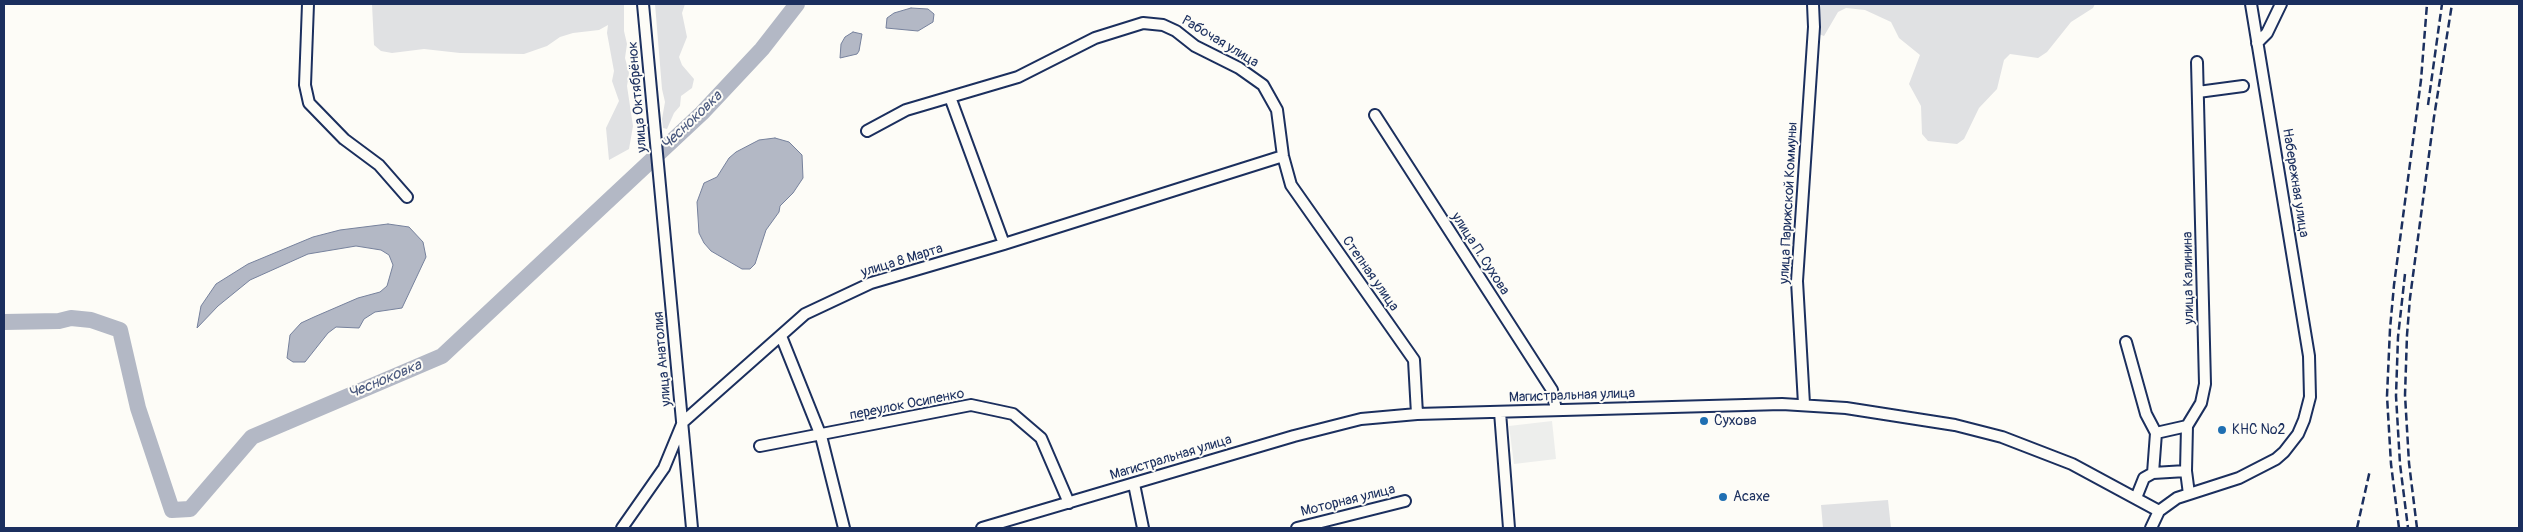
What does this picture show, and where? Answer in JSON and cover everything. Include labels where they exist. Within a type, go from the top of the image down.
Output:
[{"type":"street","points":[[308,4],[305,85],[309,102],[344,139],[379,165],[407,197]]},
{"type":"street","name":"улица Октябрёнок","points":[[643,4],[660,188]]},
{"type":"street","name":"улица Парижской Коммуны","points":[[1804,404],[1797,281],[1814,27],[1812,4]]},
{"type":"street","name":"Набережная улица","points":[[2159,511],[2177,498],[2258,469],[2284,452],[2298,434],[2308,410],[2312,383],[2310,366],[2251,4]]},
{"type":"street","points":[[2257,43],[2267,33],[2280,4]]},
{"type":"street","name":"Рабочая улица","points":[[867,131],[906,110],[1018,77],[1095,38],[1143,23],[1163,25],[1195,46],[1239,68],[1263,85],[1277,110],[1283,156]]},
{"type":"street","name":"улица Калинина","points":[[2187,426],[2202,403],[2206,384],[2197,62]]},
{"type":"street","points":[[2198,92],[2243,86]]},
{"type":"street","points":[[950,97],[1004,244]]},
{"type":"street","name":"улица П. Сухова","points":[[1375,115],[1552,390],[1556,410]]},
{"type":"street","name":"улица 8 Марта","points":[[622,528],[664,468],[683,422],[805,314],[871,283],[1004,244],[1283,156]]},
{"type":"street","name":"Степная улица","points":[[1283,156],[1291,185],[1414,360],[1416,414]]},
{"type":"street","name":"улица Анатолия","points":[[660,188],[692,528]]},
{"type":"street","points":[[780,336],[821,436],[844,528]]},
{"type":"street","points":[[2126,342],[2146,414],[2156,433],[2153,473]]},
{"type":"street","name":"Магистральная улица","points":[[982,528],[1002,526],[1069,503],[1332,426],[1387,415],[1804,404],[1846,408],[1946,424],[2002,437],[2072,464],[2159,511]]},
{"type":"street","name":"переулок Осипенко","points":[[760,446],[821,436],[971,405],[1013,414],[1041,438],[1069,503]]},
{"type":"street","points":[[1500,412],[1509,528]]},
{"type":"street","points":[[2156,433],[2187,426],[2186,471],[2189,494]]},
{"type":"street","points":[[2136,498],[2144,478],[2153,473],[2186,471]]},
{"type":"street","points":[[1134,484],[1143,528]]},
{"type":"street","name":"Моторная улица","points":[[1297,528],[1405,501]]},
{"type":"street","points":[[2151,528],[2159,511]]},
{"type":"shaded area","points":[[372,4],[624,4],[624,31],[627,44],[625,58],[629,73],[627,86],[633,126],[629,149],[609,160],[606,128],[619,101],[612,81],[614,71],[607,33],[608,25],[599,30],[573,33],[560,37],[547,46],[524,54],[460,53],[424,49],[392,53],[381,51],[374,45]]},
{"type":"shaded area","points":[[655,4],[685,4],[682,13],[687,37],[679,57],[682,65],[694,79],[692,88],[681,96],[680,106],[674,113],[667,129],[663,128],[662,119],[665,102],[662,89]]},
{"type":"shaded area","points":[[1821,4],[2095,4],[2093,8],[2071,22],[2047,52],[2038,58],[2010,54],[2004,60],[1997,89],[1979,108],[1964,139],[1957,144],[1928,141],[1922,134],[1921,106],[1909,84],[1920,55],[1899,38],[1891,22],[1865,10],[1846,8],[1838,12],[1824,36],[1816,33]]},
{"type":"shaded area","points":[[911,8],[928,9],[934,14],[933,22],[918,31],[886,28],[887,18],[894,13]]},
{"type":"shaded area","points":[[853,32],[862,34],[859,51],[857,54],[840,58],[841,44],[845,37]]},
{"type":"shaded area","points":[[775,138],[789,142],[802,155],[803,178],[793,193],[780,206],[779,212],[766,230],[755,264],[750,269],[742,269],[711,251],[704,243],[699,233],[697,202],[704,183],[717,177],[729,158],[736,152],[759,140]]},
{"type":"shaded area","points":[[388,224],[409,227],[423,242],[426,257],[402,308],[375,312],[364,319],[359,328],[336,327],[328,333],[305,362],[293,362],[287,358],[290,335],[301,323],[358,298],[380,292],[387,286],[393,265],[389,255],[381,250],[356,246],[308,254],[250,280],[218,306],[197,328],[201,306],[216,284],[248,264],[313,237],[340,230]]},
{"type":"shaded area","points":[[1552,421],[1556,459],[1514,464],[1509,426]]},
{"type":"shaded area","points":[[1888,500],[1891,528],[1823,528],[1821,505]]},
{"type":"waterway","name":"Чесноковка","points":[[4,322],[59,321],[71,318],[91,320],[120,330],[138,408],[172,510],[190,509],[252,437],[442,356],[702,113],[762,49],[797,4]]},
{"type":"railway","points":[[2399,528],[2391,464],[2387,396],[2390,329],[2421,80],[2427,4]]},
{"type":"railway","points":[[2428,105],[2442,4]]},
{"type":"railway","points":[[2417,528],[2409,463],[2405,395],[2407,335],[2410,298],[2434,117],[2452,4]]},
{"type":"railway","points":[[2405,274],[2398,337],[2396,396],[2400,464],[2408,528]]},
{"type":"railway","points":[[2357,528],[2370,470]]},
{"type":"place","name":"Сухова","points":[[1704,421]]},
{"type":"place","name":"КНС №2","points":[[2222,430]]},
{"type":"place","name":"Асахе","points":[[1723,497]]}]
